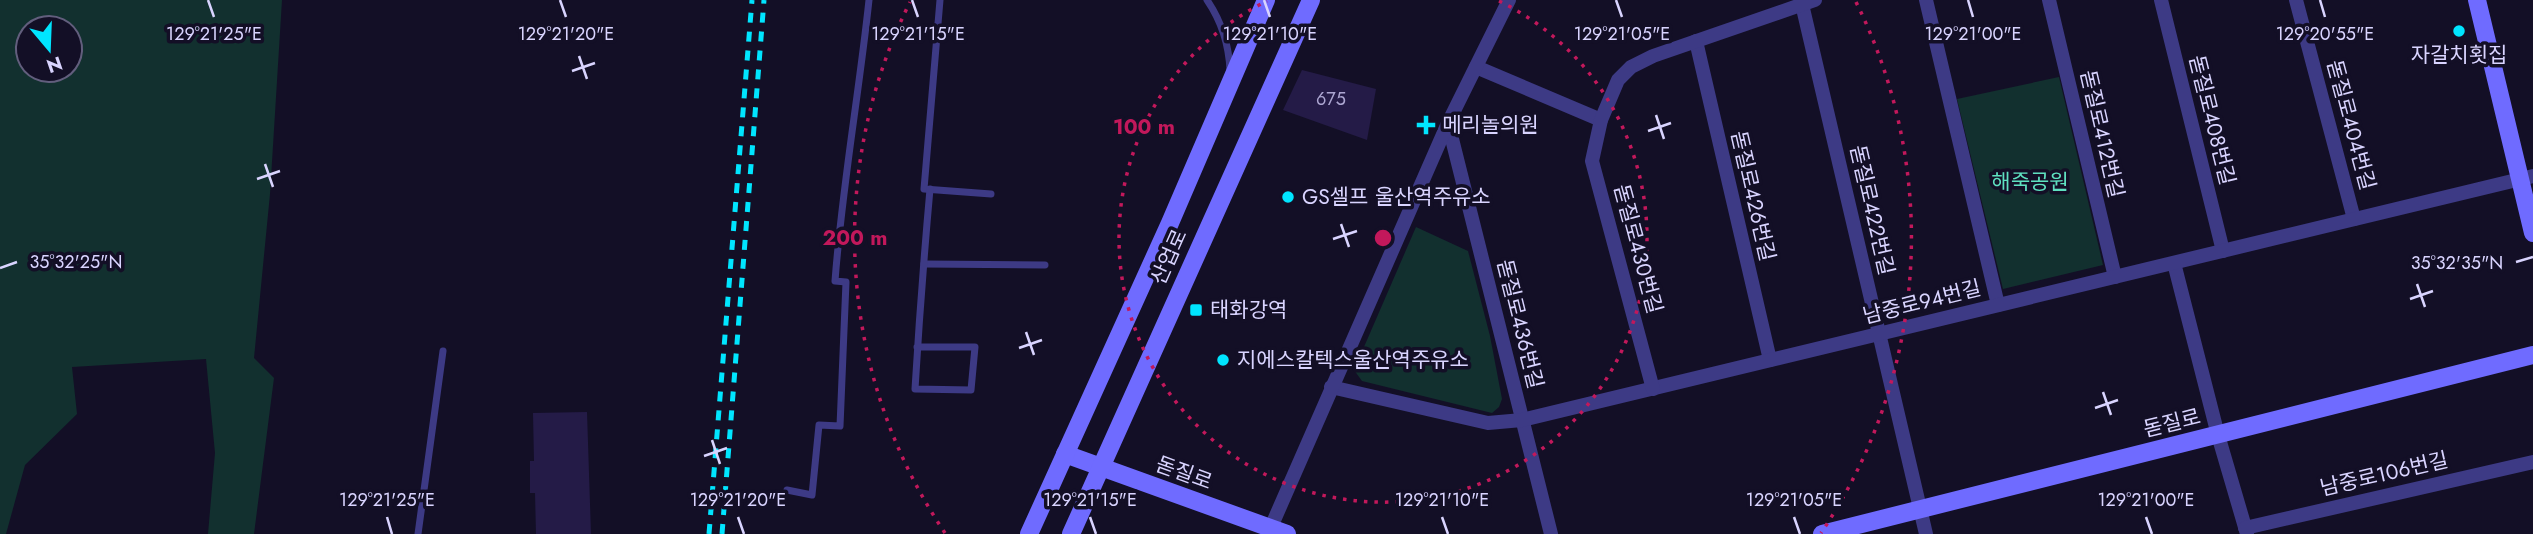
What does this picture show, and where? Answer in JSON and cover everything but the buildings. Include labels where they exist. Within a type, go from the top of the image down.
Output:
[{"type":"main road","name":"산업로","points":[[1029,532],[1170,223],[1265,0]]},
{"type":"main road","name":"산업로","points":[[1071,534],[1311,0]]},
{"type":"main road","points":[[2477,0],[2527,178],[2533,233]]},
{"type":"main road","name":"돋질로","points":[[1822,534],[2533,355]]},
{"type":"main road","name":"돋질로","points":[[1065,454],[1275,532]]},
{"type":"street","points":[[1275,532],[1331,387],[1448,124],[1509,0]]},
{"type":"street","points":[[1926,0],[1998,305]]},
{"type":"street","name":"돋질로412번길","points":[[2049,0],[2115,277]]},
{"type":"street","name":"돋질로408번길","points":[[2161,0],[2223,251]]},
{"type":"street","name":"돋질로404번길","points":[[2296,0],[2354,219]]},
{"type":"street","name":"돋질로430번길","points":[[1653,389],[1592,160],[1601,120],[1618,80],[1631,67],[1653,56],[1806,2]]},
{"type":"street","name":"돋질로422번길","points":[[1806,2],[1926,534]]},
{"type":"street","name":"돋질로426번길","points":[[1696,41],[1770,360]]},
{"type":"street","points":[[1476,67],[1601,120]]},
{"type":"street","name":"돋질로436번길","points":[[1448,124],[1551,534]]},
{"type":"street","name":"남중로94번길","points":[[1331,387],[1488,423],[1522,420],[2527,178]]},
{"type":"street","points":[[2174,263],[2218,435],[2246,531]]},
{"type":"street","name":"남중로106번길","points":[[2246,531],[2533,462]]},
{"type":"lane","points":[[787,490],[812,495],[819,425],[840,426],[846,282],[835,281],[869,0]]},
{"type":"lane","points":[[940,0],[924,189],[991,194]]},
{"type":"lane","points":[[1207,0],[1225,33],[1230,56],[1230,82]]},
{"type":"lane","points":[[917,347],[975,347],[971,390],[915,389],[917,347],[923,264],[930,189]]},
{"type":"lane","points":[[923,264],[1045,265]]},
{"type":"lane","points":[[418,534],[443,351]]},
{"type":"green space","points":[[0,0],[282,0],[270,194],[254,358],[274,378],[254,534],[208,534],[215,453],[206,359],[72,367],[77,414],[25,465],[6,534],[0,534]]},
{"type":"green space","name":"해죽공원","points":[[2059,77],[2103,265],[2003,289],[1957,99]]},
{"type":"green space","points":[[1416,227],[1468,251],[1490,336],[1502,399],[1499,407],[1492,413],[1362,381],[1354,370]]},
{"type":"railway","points":[[709,534],[752,0]]},
{"type":"railway","points":[[722,534],[764,0]]},
{"type":"place","name":"자갈치횟집","points":[[2459,31]]},
{"type":"place","name":"메리놀의원","points":[[1426,125]]},
{"type":"place","name":"GS셀프 울산역주유소","points":[[1288,197]]},
{"type":"place","name":"태화강역","points":[[1196,310]]},
{"type":"place","name":"지에스칼텍스울산역주유소","points":[[1223,360]]}]
